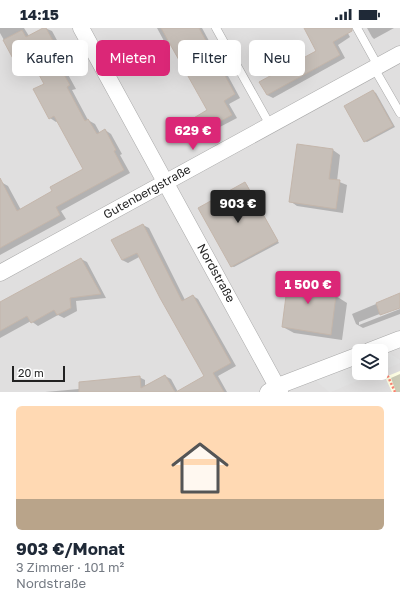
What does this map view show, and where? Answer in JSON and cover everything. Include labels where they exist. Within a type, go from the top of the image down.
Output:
[{"type":"street","name":"Nordstraße","points":[[82,28],[166,182],[276,390]]},
{"type":"street","name":"Gutenbergstraße","points":[[0,273],[400,54]]},
{"type":"street","points":[[387,344],[400,339]]},
{"type":"street","points":[[276,390],[352,358]]},
{"type":"lane","points":[[216,28],[270,125]]},
{"type":"lane","points":[[357,28],[400,113]]},
{"type":"path","points":[[388,376],[395,392]]},
{"type":"shaded area","points":[[0,28],[400,28],[400,392],[0,392]]},
{"type":"shaded area","points":[[388,353],[400,360],[400,363],[388,368]]},
{"type":"shaded area","points":[[352,366],[352,380],[359,380],[329,392],[315,380]]},
{"type":"shaded area","points":[[400,371],[400,392],[392,392],[386,380],[388,380],[388,376]]},
{"type":"building","points":[[43,28],[46,28],[53,40],[12,40],[12,57],[3,40],[22,30],[26,37]]},
{"type":"building","points":[[161,28],[199,28],[206,40],[178,40],[178,58],[170,44],[170,40],[168,40]]},
{"type":"building","points":[[304,28],[352,28],[352,31],[333,42],[340,55],[305,74],[305,57],[316,51]]},
{"type":"building","points":[[40,76],[65,76],[70,85],[67,87],[85,121],[88,119],[97,134],[105,129],[124,170],[56,207],[60,215],[0,248],[0,178],[17,211],[52,191],[50,187],[83,169],[54,116],[49,119],[33,89],[44,84]]},
{"type":"building","points":[[188,76],[225,76],[235,94],[224,101],[232,115],[189,138],[182,125],[207,110]]},
{"type":"building","points":[[270,76],[302,76],[267,95],[259,82]]},
{"type":"building","points":[[373,90],[393,126],[364,142],[344,106]]},
{"type":"building","points":[[297,144],[333,149],[329,179],[340,180],[336,209],[289,202]]},
{"type":"building","points":[[245,182],[278,241],[231,267],[198,208]]},
{"type":"building","points":[[143,224],[182,301],[193,295],[231,363],[213,373],[224,392],[176,392],[204,376],[160,298],[137,253],[122,260],[111,240]]},
{"type":"building","points":[[81,258],[101,294],[70,298],[71,308],[57,315],[54,310],[31,323],[27,316],[0,331],[0,302]]},
{"type":"building","points":[[286,274],[323,279],[321,293],[336,295],[331,335],[282,327],[287,288],[284,288]]},
{"type":"building","points":[[400,293],[400,308],[380,315],[376,303]]},
{"type":"building","points":[[165,375],[175,392],[79,392],[79,382],[140,376],[141,388]]}]
